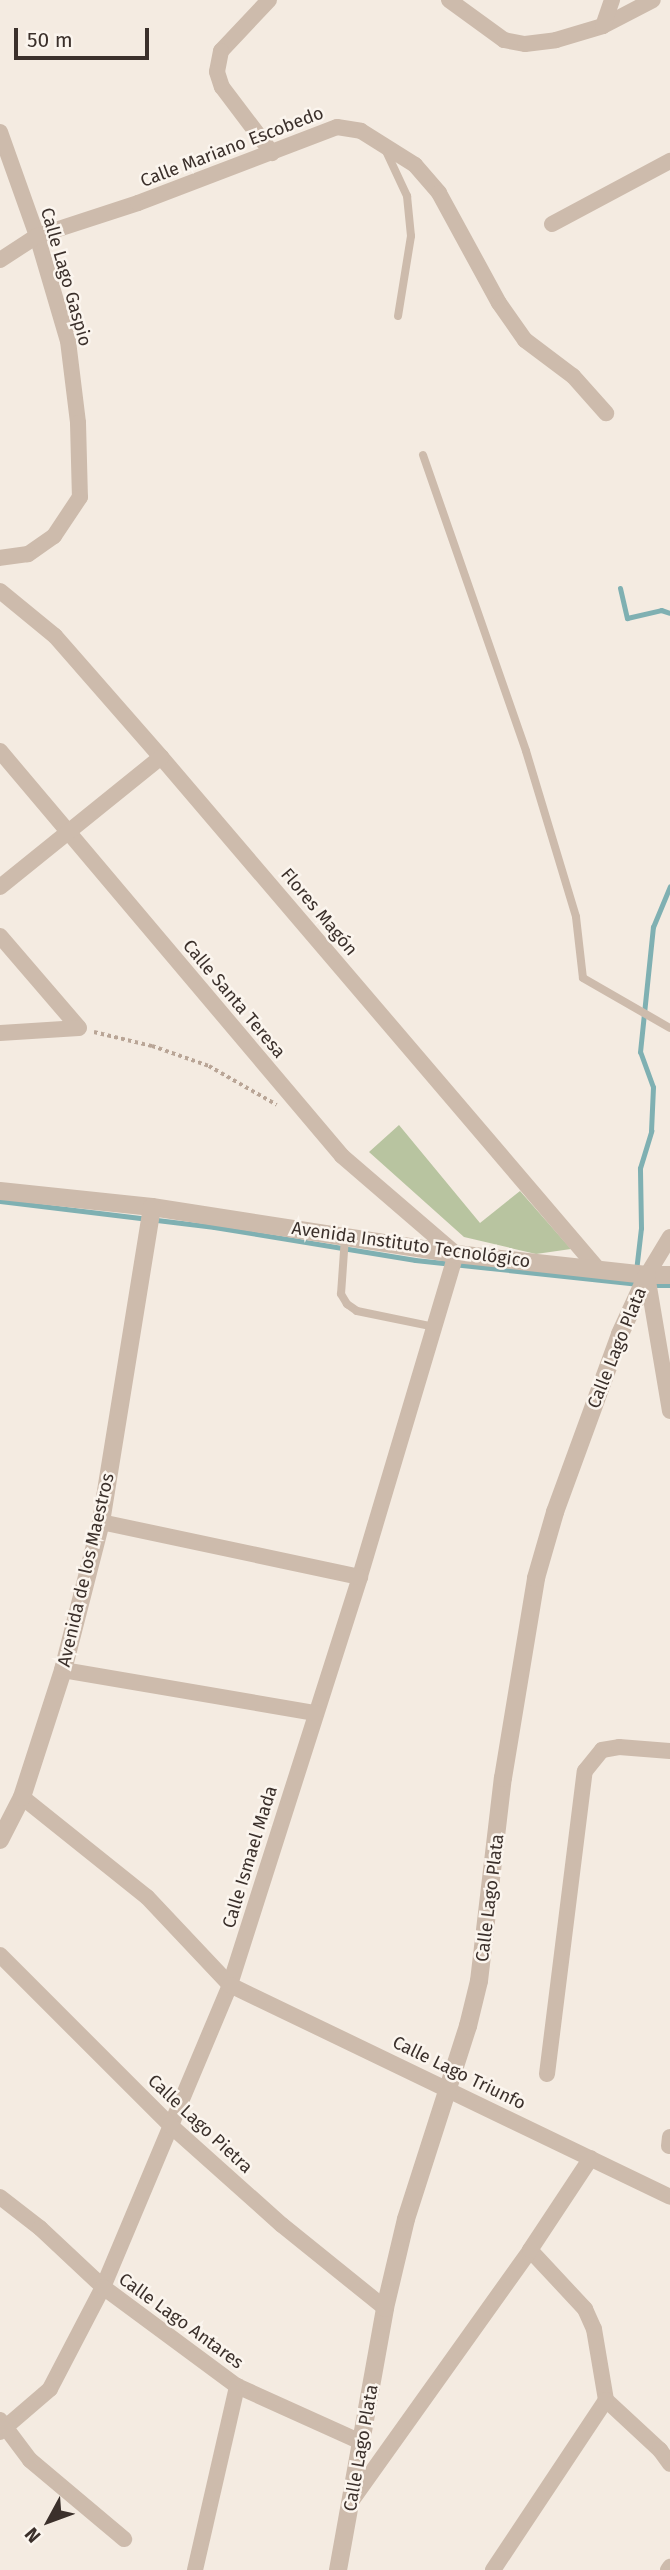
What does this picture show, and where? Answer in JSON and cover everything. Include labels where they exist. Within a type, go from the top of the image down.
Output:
[{"type":"street","points":[[269,0],[221,51],[216,72],[222,87],[272,153]]},
{"type":"street","points":[[449,0],[504,40],[525,44],[556,40],[603,26],[653,0]]},
{"type":"street","points":[[603,26],[612,0]]},
{"type":"street","name":"Calle Mariano Escobedo","points":[[0,260],[37,236],[138,203],[338,127],[361,131],[415,165],[439,193],[499,303],[525,340],[573,376],[606,414]]},
{"type":"street","name":"Calle Lago Gaspio","points":[[0,132],[37,236],[68,341],[78,423],[80,497],[54,536],[28,554],[0,558]]},
{"type":"street","points":[[552,224],[670,161]]},
{"type":"street","name":"Flores Magón","points":[[0,591],[55,636],[598,1269]]},
{"type":"street","name":"Calle Santa Teresa","points":[[0,751],[342,1156],[457,1254]]},
{"type":"street","points":[[0,887],[161,757]]},
{"type":"street","points":[[0,936],[79,1028]]},
{"type":"street","points":[[0,1033],[79,1028]]},
{"type":"street","name":"Avenida Instituto Tecnológico","points":[[0,1191],[152,1207],[457,1254],[647,1275],[670,1275]]},
{"type":"street","name":"Avenida de los Maestros","points":[[0,1840],[22,1797],[63,1670],[101,1522],[152,1207]]},
{"type":"street","name":"Calle Lago Plata","points":[[338,2570],[385,2308],[405,2219],[480,1981],[503,1778],[536,1578],[555,1512],[610,1359],[647,1275],[670,1237]]},
{"type":"street","name":"Calle Ismael Mada","points":[[3,2427],[50,2389],[103,2287],[230,1985],[360,1577],[457,1254]]},
{"type":"street","points":[[647,1275],[670,1411]]},
{"type":"street","points":[[101,1522],[360,1577]]},
{"type":"street","points":[[63,1670],[315,1713]]},
{"type":"street","points":[[548,2074],[585,1771],[591,1759],[602,1750],[619,1747],[670,1751]]},
{"type":"street","points":[[22,1797],[147,1897],[230,1985]]},
{"type":"street","name":"Calle Lago Pietra","points":[[0,1955],[170,2125],[282,2225],[385,2308]]},
{"type":"street","name":"Calle Lago Triunfo","points":[[230,1985],[670,2197]]},
{"type":"street","points":[[352,2500],[530,2250],[591,2158]]},
{"type":"street","name":"Calle Lago Antares","points":[[0,2197],[40,2228],[103,2287],[237,2386],[361,2442]]},
{"type":"street","points":[[530,2250],[585,2309],[594,2329],[606,2400],[660,2450],[670,2464]]},
{"type":"street","points":[[195,2570],[237,2386]]},
{"type":"street","points":[[493,2570],[606,2400]]},
{"type":"street","points":[[3,2427],[30,2460],[124,2539]]},
{"type":"lane","points":[[382,142],[408,196],[411,236],[398,316]]},
{"type":"lane","points":[[423,455],[526,751],[572,904],[583,978],[670,1028]]},
{"type":"lane","points":[[345,1237],[341,1294],[347,1304],[357,1311],[435,1326]]},
{"type":"path","points":[[79,1028],[152,1046],[209,1066],[283,1109]]},
{"type":"green space","points":[[399,1125],[480,1223],[520,1191],[571,1249],[536,1254],[464,1237],[369,1152]]},
{"type":"waterway","points":[[620,588],[627,618],[661,610],[670,613]]},
{"type":"waterway","points":[[636,1271],[641,1228],[640,1168],[651,1131],[653,1087],[640,1052],[653,927],[670,886]]},
{"type":"waterway","points":[[0,1201],[214,1227],[415,1260],[639,1284]]},
{"type":"waterway","points":[[652,1285],[670,1285]]}]
